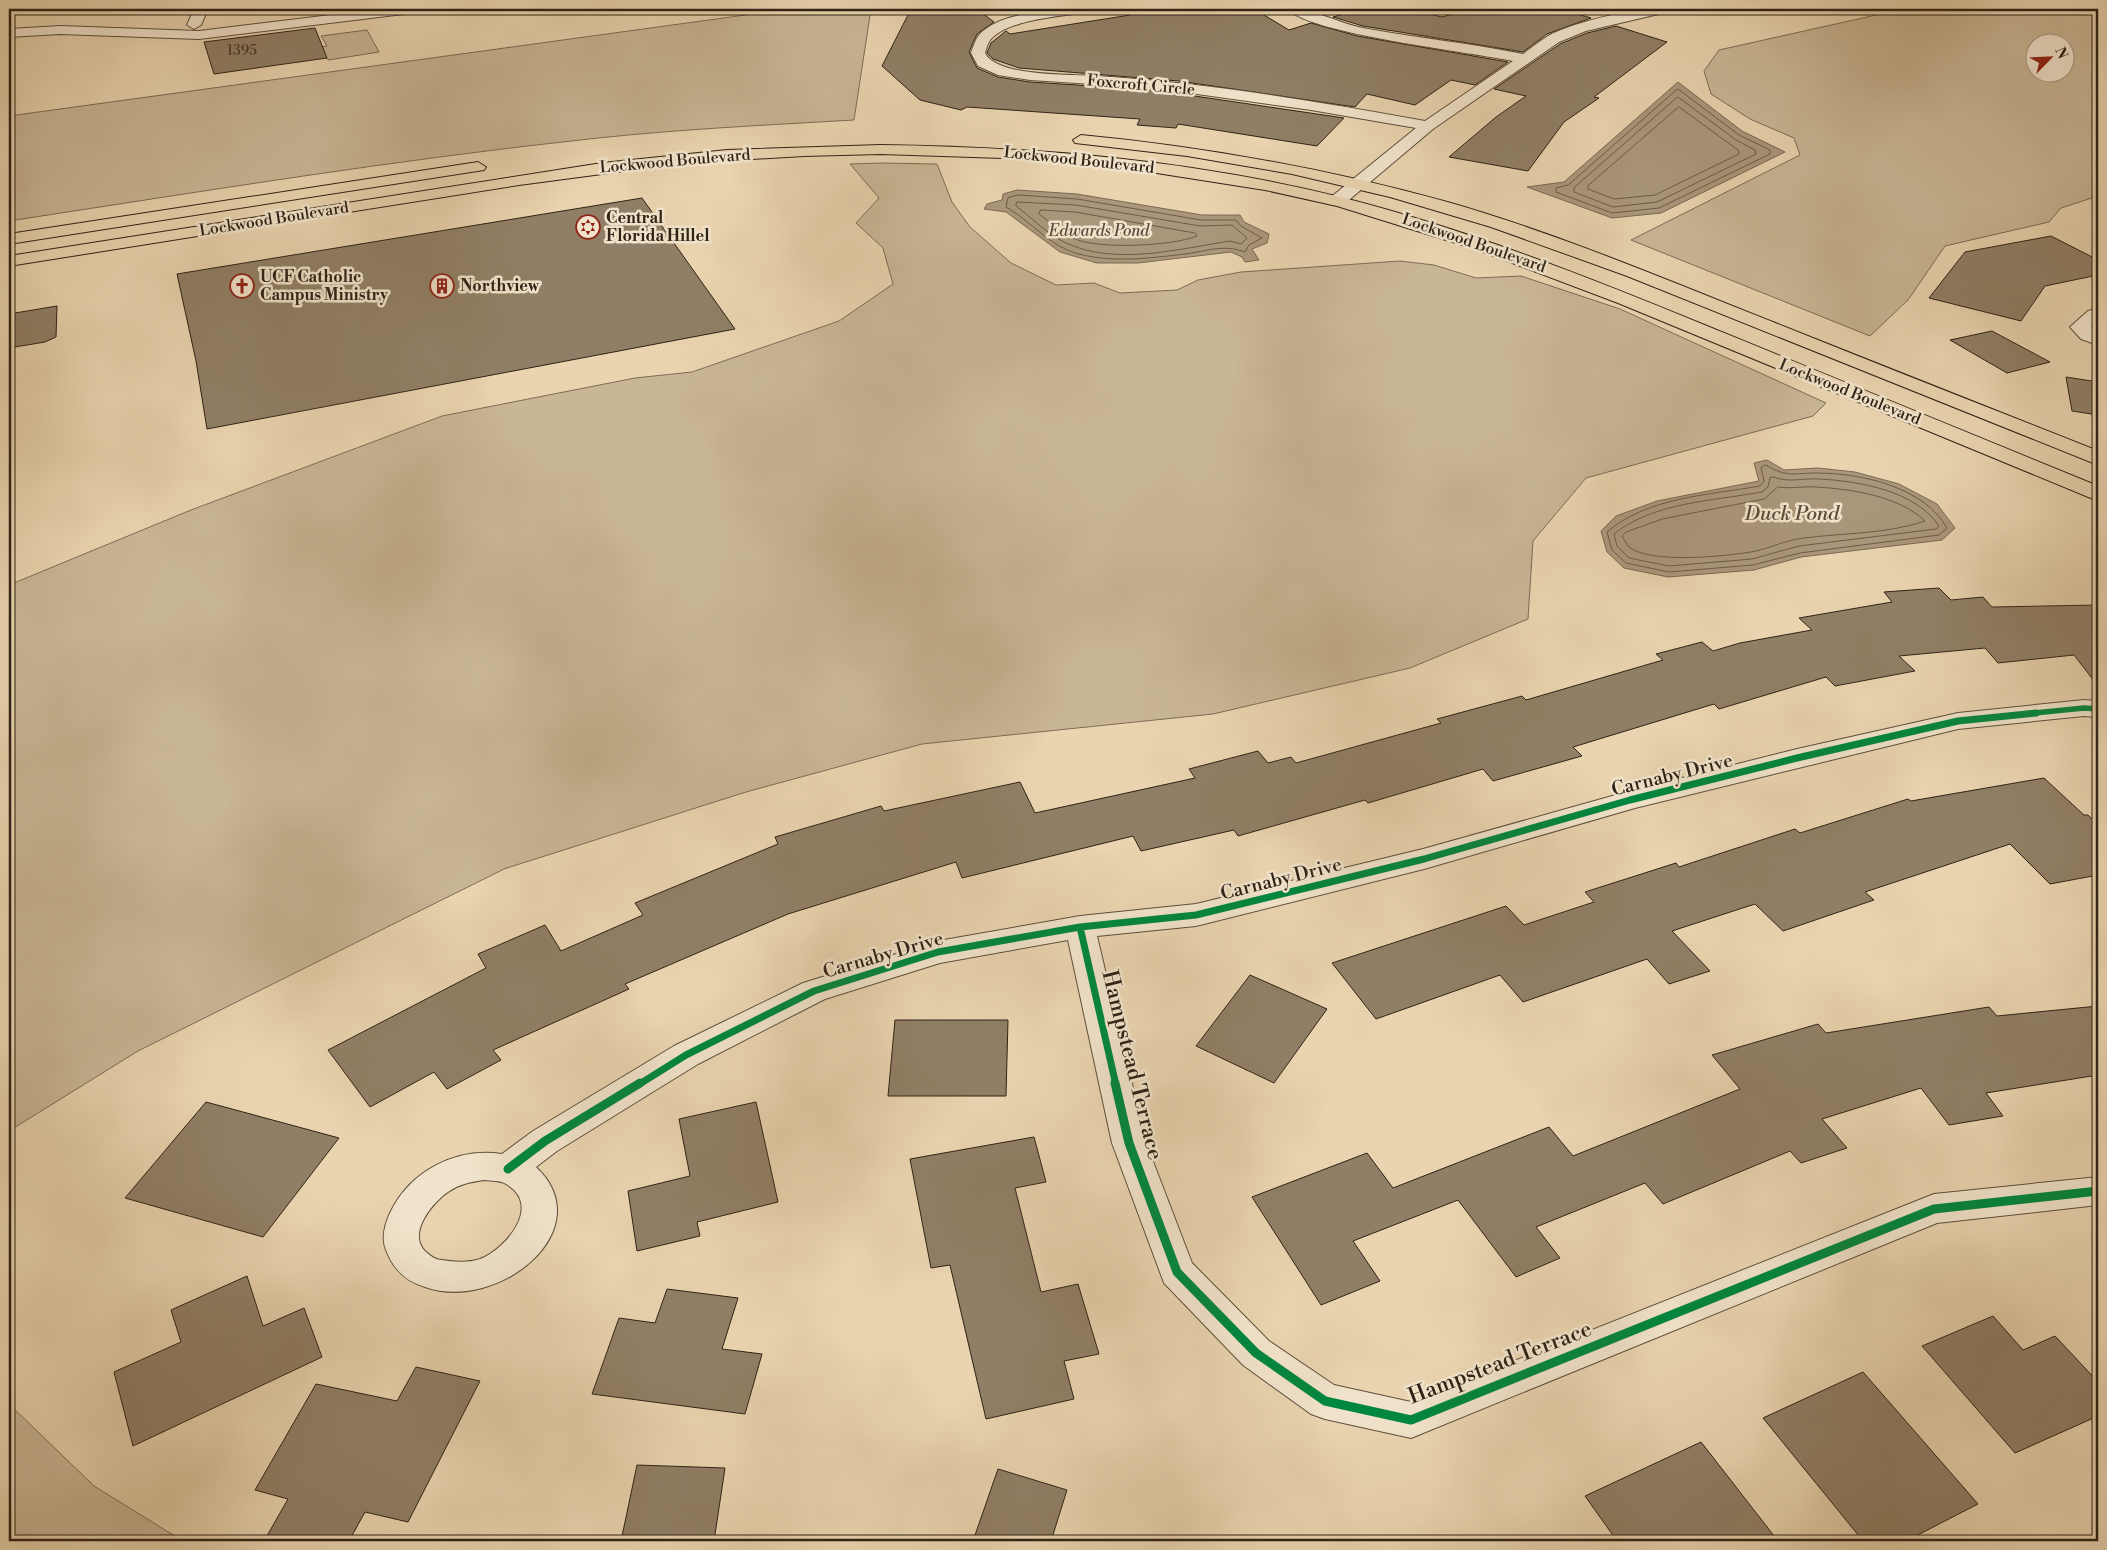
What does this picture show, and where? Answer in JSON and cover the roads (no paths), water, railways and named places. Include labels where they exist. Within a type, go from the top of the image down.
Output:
[{"type":"main road","points":[[721,138],[723,155]]},
{"type":"main road","name":"Lockwood Boulevard","points":[[1060,139],[1127,144],[1244,161],[1356,184],[1426,201],[1542,238],[2098,459]]},
{"type":"main road","name":"Lockwood Boulevard","points":[[9,261],[572,172],[723,155],[885,149],[1000,152],[1055,156],[1191,172],[1337,201],[1457,235],[1523,258],[2098,494]]},
{"type":"main road","name":"Lockwood Boulevard","points":[[9,239],[492,165]]},
{"type":"main road","points":[[209,229],[236,218],[377,196],[404,184],[407,178]]},
{"type":"main road","points":[[141,240],[156,227],[183,220],[304,201],[342,188]]},
{"type":"street","points":[[194,25],[201,9]]},
{"type":"street","points":[[178,36],[194,25],[325,9]]},
{"type":"street","points":[[9,33],[60,30],[178,36],[214,34],[412,9]]},
{"type":"street","name":"Foxcroft Circle","points":[[1081,9],[1026,19],[1000,28],[983,39],[978,53],[983,63],[998,71],[1030,76],[1154,84],[1225,93],[1311,105],[1428,126]]},
{"type":"street","points":[[1296,9],[1337,26],[1369,33],[1466,47],[1526,59]]},
{"type":"street","points":[[1337,201],[1428,126],[1554,39],[1581,28],[1662,9]]},
{"type":"street","points":[[2098,316],[2095,315],[2080,327],[2098,339]]},
{"type":"street","name":"Carnaby Drive","points":[[508,1169],[546,1141],[686,1055],[814,991],[938,952],[1080,927],[1196,915],[1424,859],[1639,798],[1797,758],[1958,721],[2084,708],[2098,709]]},
{"type":"street","name":"Hampstead Terrace","points":[[1080,927],[1129,1143],[1177,1272],[1256,1354],[1325,1401],[1411,1420],[1934,1209],[2098,1191]]},
{"type":"water","points":[[1678,82],[1742,131],[1785,152],[1661,213],[1612,218],[1527,187],[1564,182]]},
{"type":"water","name":"Edwards Pond","points":[[1017,190],[1077,194],[1202,215],[1240,215],[1244,222],[1269,234],[1267,243],[1252,249],[1259,260],[1245,262],[1242,257],[1231,252],[1138,263],[1097,263],[1060,252],[1006,212],[984,209],[987,204],[1002,200],[1003,194]]},
{"type":"water","name":"Duck Pond","points":[[1767,460],[1784,470],[1818,468],[1855,472],[1899,484],[1937,504],[1955,528],[1942,540],[1801,557],[1754,570],[1668,577],[1624,568],[1607,552],[1601,531],[1616,516],[1657,501],[1759,481],[1754,463]]},
{"type":"place","name":"Central Florida Hillel","points":[[588,227]]},
{"type":"place","name":"UCF Catholic Campus Ministry","points":[[242,286]]},
{"type":"place","name":"Northview","points":[[442,286]]}]
